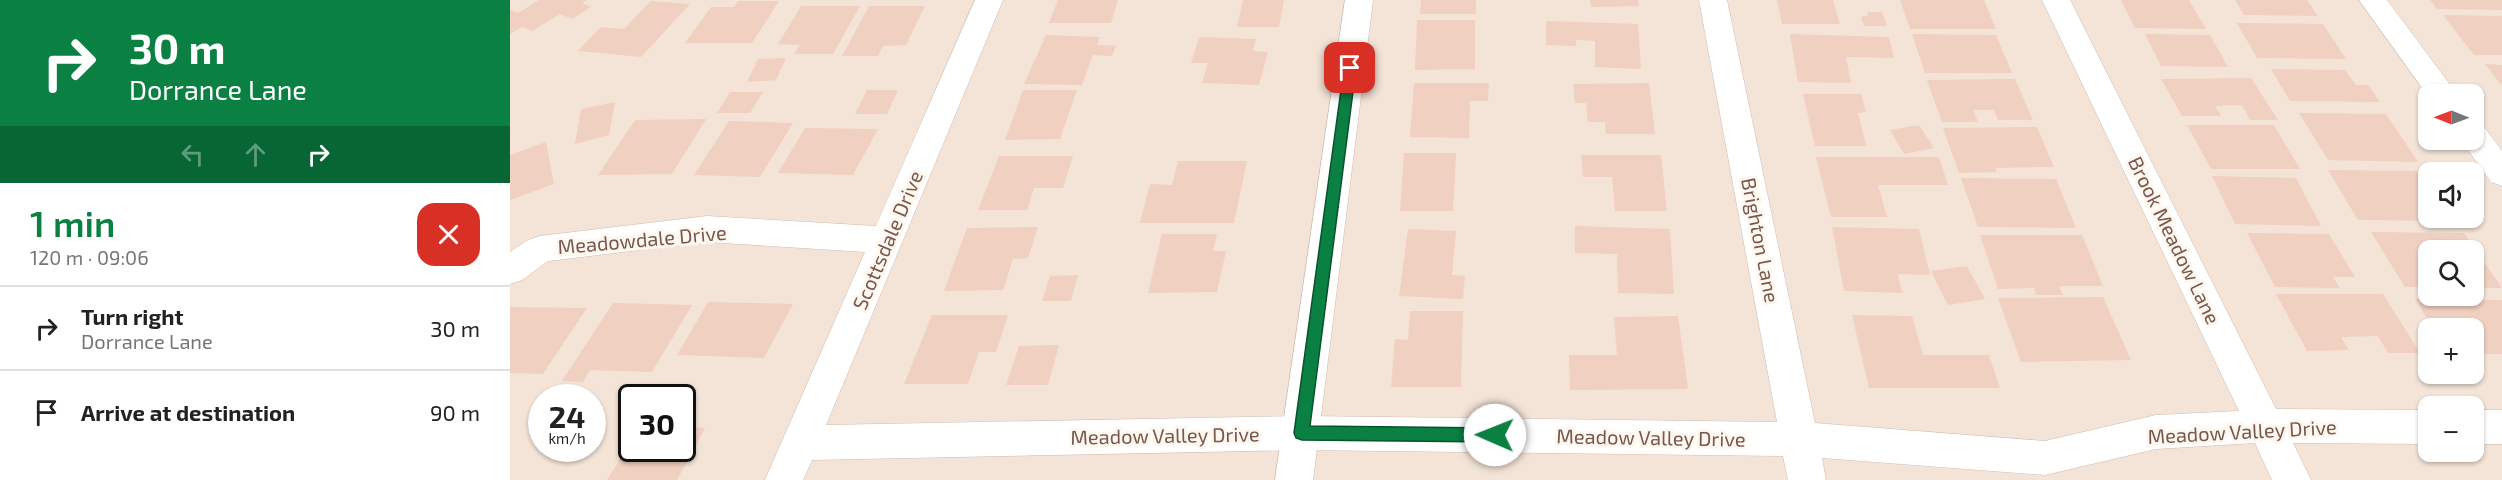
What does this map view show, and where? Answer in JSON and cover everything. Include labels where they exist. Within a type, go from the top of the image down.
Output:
[{"type":"street","name":"Scottsdale Drive","points":[[784,480],[989,0]]},
{"type":"street","points":[[1294,480],[1359,0]]},
{"type":"street","name":"Brighton Lane","points":[[1713,0],[1801,439],[1807,480]]},
{"type":"street","name":"Brook Meadow Lane","points":[[2056,0],[2292,480]]},
{"type":"street","points":[[2373,0],[2436,84]]},
{"type":"street","points":[[2484,150],[2502,174]]},
{"type":"street","name":"Meadowdale Drive","points":[[510,270],[540,249],[707,229],[888,240]]},
{"type":"street","name":"Meadow Valley Drive","points":[[799,443],[1302,433],[1801,439],[2045,458],[2156,432],[2267,426],[2418,427]]},
{"type":"street","points":[[2484,427],[2502,427]]},
{"type":"shaded area","points":[[510,0],[2502,0],[2502,480],[510,480]]},
{"type":"building","points":[[539,0],[587,0],[582,3],[591,7],[572,19],[560,14],[532,31],[522,27],[510,34],[510,9],[518,13]]},
{"type":"building","points":[[1058,0],[1118,0],[1111,23],[1049,23]]},
{"type":"building","points":[[1243,0],[1284,0],[1279,27],[1237,27]]},
{"type":"building","points":[[1421,0],[1476,0],[1476,14],[1420,14]]},
{"type":"building","points":[[1590,0],[1638,0],[1639,6],[1591,7]]},
{"type":"building","points":[[1777,0],[1833,0],[1840,24],[1782,24]]},
{"type":"building","points":[[1900,0],[1984,0],[1996,29],[1910,29]]},
{"type":"building","points":[[2121,0],[2189,0],[2206,29],[2135,28]]},
{"type":"building","points":[[2235,0],[2307,0],[2318,16],[2244,15]]},
{"type":"building","points":[[2430,0],[2502,0],[2502,10],[2437,9]]},
{"type":"building","points":[[651,1],[690,4],[641,57],[578,51],[601,27],[624,29]]},
{"type":"building","points":[[738,1],[779,1],[752,43],[685,43],[711,7],[734,7]]},
{"type":"building","points":[[801,6],[860,6],[833,54],[794,54],[800,45],[778,44]]},
{"type":"building","points":[[869,6],[925,6],[906,45],[883,46],[878,56],[842,56]]},
{"type":"building","points":[[1867,12],[1882,12],[1887,26],[1864,26],[1861,17],[1868,16]]},
{"type":"building","points":[[2443,15],[2502,16],[2502,55],[2474,55]]},
{"type":"building","points":[[1417,20],[1475,20],[1475,69],[1415,70]]},
{"type":"building","points":[[1546,21],[1638,24],[1641,69],[1595,67],[1595,41],[1576,40],[1576,46],[1546,45]]},
{"type":"building","points":[[2237,23],[2323,24],[2346,59],[2257,58]]},
{"type":"building","points":[[1790,34],[1889,37],[1894,58],[1846,57],[1851,83],[1798,82]]},
{"type":"building","points":[[1912,34],[1996,35],[2012,73],[1925,73]]},
{"type":"building","points":[[2145,34],[2210,35],[2228,67],[2161,66]]},
{"type":"building","points":[[1046,35],[1100,37],[1097,45],[1116,46],[1112,56],[1093,55],[1082,85],[1024,84]]},
{"type":"building","points":[[1199,37],[1256,39],[1253,51],[1268,52],[1259,85],[1202,83],[1208,63],[1191,63]]},
{"type":"building","points":[[786,58],[776,80],[747,82],[758,59]]},
{"type":"building","points":[[2485,64],[2502,65],[2502,86]]},
{"type":"building","points":[[2271,69],[2345,70],[2356,85],[2368,85],[2380,102],[2290,101]]},
{"type":"building","points":[[2251,78],[2278,120],[2250,120],[2242,105],[2215,106],[2221,116],[2182,116],[2161,79]]},
{"type":"building","points":[[2015,79],[2033,120],[1998,120],[1994,110],[1973,110],[1978,122],[1942,122],[1927,80]]},
{"type":"building","points":[[1414,83],[1489,83],[1488,101],[1470,101],[1469,138],[1410,137]]},
{"type":"building","points":[[1649,83],[1655,134],[1606,134],[1605,122],[1588,122],[1586,103],[1575,103],[1573,84]]},
{"type":"building","points":[[867,90],[898,90],[887,114],[855,114]]},
{"type":"building","points":[[1023,90],[1077,90],[1060,139],[1005,140]]},
{"type":"building","points":[[730,92],[763,92],[750,113],[717,113]]},
{"type":"building","points":[[1803,94],[1861,94],[1866,112],[1858,113],[1866,146],[1815,146]]},
{"type":"building","points":[[615,102],[609,135],[575,144],[581,109]]},
{"type":"building","points":[[2299,113],[2386,114],[2418,162],[2328,160]]},
{"type":"building","points":[[706,119],[672,174],[598,175],[635,120]]},
{"type":"building","points":[[729,121],[793,123],[760,177],[694,175]]},
{"type":"building","points":[[1919,125],[1934,148],[1904,154],[1890,130]]},
{"type":"building","points":[[2187,125],[2274,125],[2300,169],[2211,169]]},
{"type":"building","points":[[2037,127],[2054,167],[1995,168],[1997,172],[1959,173],[1943,128]]},
{"type":"building","points":[[805,128],[878,129],[853,175],[778,173]]},
{"type":"building","points":[[546,142],[554,184],[510,200],[510,155]]},
{"type":"building","points":[[1404,153],[1456,153],[1453,211],[1400,211]]},
{"type":"building","points":[[1581,155],[1661,155],[1667,211],[1615,211],[1612,177],[1583,177]]},
{"type":"building","points":[[999,156],[1073,156],[1063,188],[1034,188],[1027,210],[978,210]]},
{"type":"building","points":[[1816,157],[1939,157],[1948,185],[1878,185],[1887,217],[1831,217]]},
{"type":"building","points":[[1178,161],[1247,161],[1234,223],[1140,223],[1150,184],[1172,185]]},
{"type":"building","points":[[2328,170],[2418,171],[2418,221],[2358,220]]},
{"type":"building","points":[[2212,176],[2296,178],[2321,226],[2235,224]]},
{"type":"building","points":[[1961,178],[2056,179],[2076,228],[1978,227]]},
{"type":"building","points":[[1575,226],[1670,229],[1674,294],[1618,293],[1617,254],[1575,253]]},
{"type":"building","points":[[1038,227],[1028,258],[1013,259],[1003,290],[944,291],[967,228]]},
{"type":"building","points":[[1832,227],[1919,229],[1930,275],[1898,274],[1902,293],[1844,291]]},
{"type":"building","points":[[1408,229],[1456,231],[1452,275],[1465,276],[1463,299],[1399,296]]},
{"type":"building","points":[[2371,232],[2464,233],[2469,240],[2418,240],[2418,287],[2405,287]]},
{"type":"building","points":[[2247,233],[2329,234],[2355,277],[2333,277],[2340,288],[2275,287]]},
{"type":"building","points":[[1162,234],[1217,234],[1213,251],[1226,251],[1217,292],[1148,293]]},
{"type":"building","points":[[1980,235],[2082,235],[2103,286],[2059,286],[2063,295],[2036,295],[2034,288],[1998,289]]},
{"type":"building","points":[[2484,262],[2502,288],[2484,288]]},
{"type":"building","points":[[1967,266],[1985,299],[1948,305],[1931,271]]},
{"type":"building","points":[[1078,275],[1071,301],[1042,301],[1050,276]]},
{"type":"building","points":[[2276,294],[2383,294],[2418,353],[2388,353],[2378,336],[2341,337],[2349,350],[2307,351]]},
{"type":"building","points":[[2103,297],[2131,360],[2021,362],[1998,298]]},
{"type":"building","points":[[2484,300],[2502,300],[2502,354],[2484,354],[2484,318],[2427,318],[2419,306],[2484,306]]},
{"type":"building","points":[[708,302],[793,304],[764,358],[677,355]]},
{"type":"building","points":[[613,303],[692,305],[652,372],[590,370],[583,382],[562,381]]},
{"type":"building","points":[[510,307],[587,308],[543,374],[510,373]]},
{"type":"building","points":[[1410,311],[1463,311],[1461,387],[1391,387],[1395,339],[1408,340]]},
{"type":"building","points":[[932,315],[1008,315],[996,352],[979,352],[968,384],[904,384]]},
{"type":"building","points":[[1852,315],[1912,316],[1923,355],[1989,355],[2000,388],[1869,388]]},
{"type":"building","points":[[1678,316],[1688,389],[1570,390],[1569,355],[1617,355],[1614,317]]},
{"type":"building","points":[[1059,345],[1048,385],[1006,385],[1019,346]]},
{"type":"building","points":[[696,428],[705,428],[696,445]]},
{"type":"building","points":[[618,462],[687,462],[677,480],[607,480]]},
{"type":"route","points":[[1350,68],[1302,433],[1495,435]]}]
